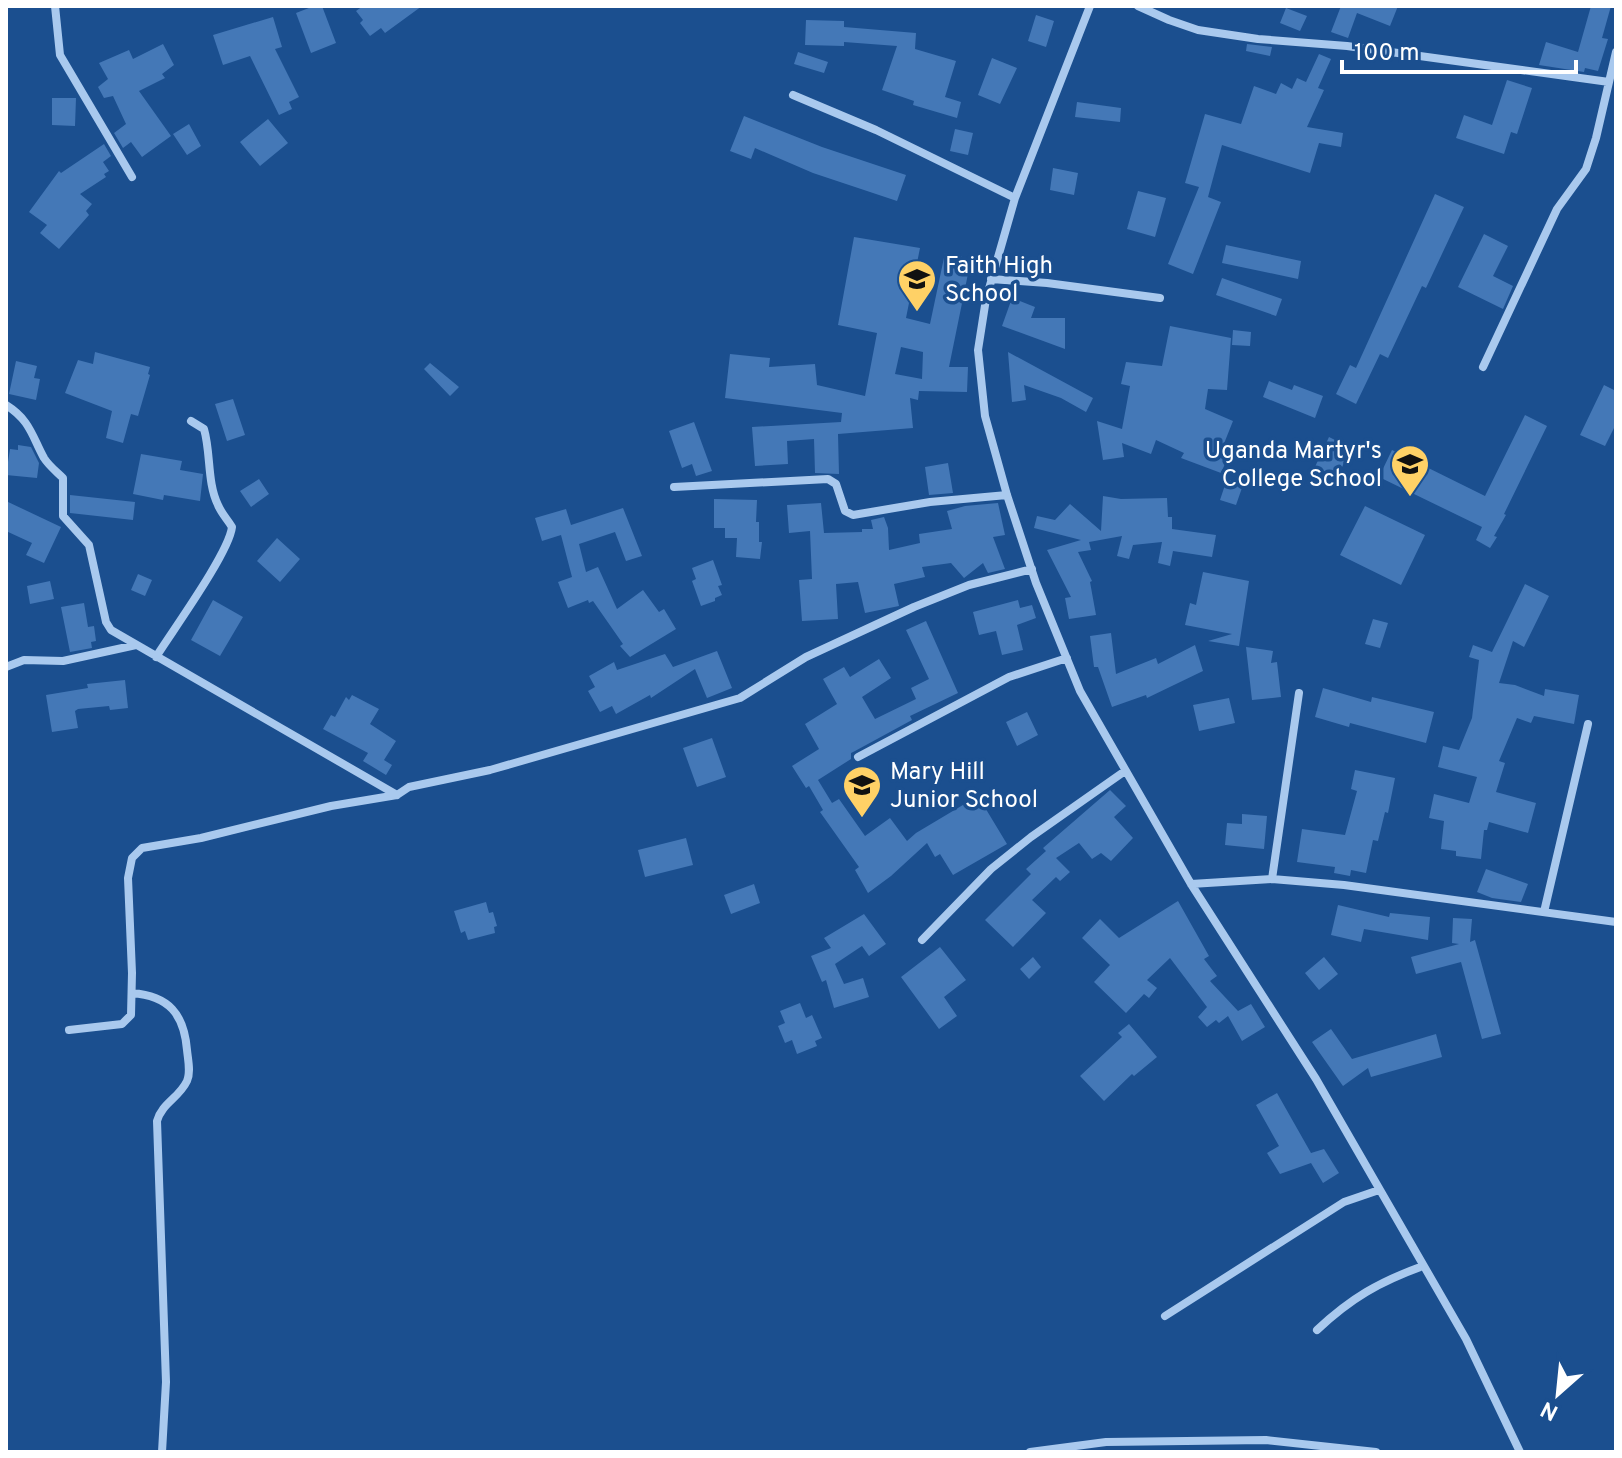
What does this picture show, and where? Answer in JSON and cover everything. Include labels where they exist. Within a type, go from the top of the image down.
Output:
[{"type":"street","points":[[55,6],[60,55],[132,177]]},
{"type":"street","points":[[1090,6],[1015,198],[991,279],[978,350],[985,416],[1007,495],[1032,569],[1080,691],[1191,884],[1316,1079],[1466,1339],[1520,1452]]},
{"type":"street","points":[[1138,6],[1198,30],[1258,39],[1347,46],[1609,82]]},
{"type":"street","points":[[1483,367],[1557,209],[1586,169],[1616,52]]},
{"type":"street","points":[[793,95],[876,130],[1015,198]]},
{"type":"street","points":[[991,279],[1160,298]]},
{"type":"street","points":[[6,405],[17,412],[33,431],[47,463],[63,478],[63,516],[89,545],[106,622],[117,635],[397,795]]},
{"type":"street","points":[[156,657],[218,559],[232,527],[218,506],[213,490],[210,447],[204,429],[191,421]]},
{"type":"street","points":[[674,487],[828,479],[836,484],[845,511],[853,515],[930,502],[1007,495]]},
{"type":"street","points":[[69,1030],[122,1024],[131,1015],[128,878],[135,852],[142,848],[201,838],[331,806],[397,795],[409,787],[490,770],[740,698],[806,657],[914,607],[969,585],[1032,569]]},
{"type":"street","points":[[6,667],[24,660],[63,661],[136,645]]},
{"type":"street","points":[[858,757],[1009,677],[1067,658]]},
{"type":"street","points":[[1272,879],[1299,693]]},
{"type":"street","points":[[1544,912],[1588,724]]},
{"type":"street","points":[[922,940],[1001,861],[1125,771]]},
{"type":"street","points":[[1191,884],[1272,879],[1344,885],[1616,922]]},
{"type":"street","points":[[132,993],[146,994],[160,1000],[173,1009],[181,1020],[185,1027],[189,1075],[179,1094],[164,1105],[157,1121],[166,1382],[162,1452]]},
{"type":"street","points":[[1165,1316],[1344,1202],[1379,1190]]},
{"type":"street","points":[[1317,1330],[1345,1303],[1383,1280],[1423,1266]]},
{"type":"street","points":[[1030,1452],[1106,1442],[1266,1440],[1376,1452]]},
{"type":"building","points":[[322,6],[336,43],[311,53],[296,13]]},
{"type":"building","points":[[363,6],[422,6],[385,33],[381,28],[370,36],[356,11]]},
{"type":"building","points":[[1341,6],[1398,6],[1390,26],[1357,13],[1348,38],[1331,32]]},
{"type":"building","points":[[1591,6],[1611,6],[1602,38],[1608,39],[1598,71],[1585,68],[1584,72],[1539,65],[1546,42],[1578,52]]},
{"type":"building","points":[[1286,8],[1307,16],[1300,31],[1280,23]]},
{"type":"building","points":[[1036,15],[1054,21],[1046,47],[1028,41]]},
{"type":"building","points":[[273,17],[282,47],[275,49],[299,97],[289,102],[292,109],[279,115],[250,56],[223,65],[213,35]]},
{"type":"building","points":[[806,20],[844,21],[844,27],[916,33],[915,49],[956,61],[945,97],[961,102],[957,118],[913,105],[914,101],[882,90],[897,46],[844,42],[844,46],[805,45]]},
{"type":"building","points":[[163,44],[174,65],[162,74],[165,78],[139,91],[171,136],[142,157],[131,142],[123,148],[114,133],[126,124],[113,96],[104,98],[98,87],[108,79],[99,63],[129,50],[133,59]]},
{"type":"building","points":[[1247,44],[1272,47],[1270,56],[1246,51]]},
{"type":"building","points":[[798,52],[828,62],[824,73],[794,64]]},
{"type":"building","points":[[1319,54],[1331,59],[1318,88],[1324,90],[1307,127],[1343,133],[1341,147],[1319,143],[1310,173],[1222,145],[1208,197],[1221,202],[1193,274],[1168,264],[1199,187],[1185,183],[1205,114],[1241,124],[1254,86],[1276,94],[1281,83],[1292,89],[1297,78],[1306,82]]},
{"type":"building","points":[[992,58],[1017,68],[1000,104],[978,95]]},
{"type":"building","points":[[1507,80],[1532,88],[1517,134],[1511,132],[1504,154],[1456,138],[1464,115],[1492,125]]},
{"type":"building","points":[[52,98],[76,98],[75,126],[52,125]]},
{"type":"building","points":[[1077,102],[1121,108],[1120,122],[1075,117]]},
{"type":"building","points":[[744,116],[822,147],[906,175],[897,201],[813,173],[755,148],[751,159],[730,151]]},
{"type":"building","points":[[268,119],[288,143],[260,166],[240,142]]},
{"type":"building","points":[[189,124],[201,146],[187,155],[173,134]]},
{"type":"building","points":[[955,129],[973,133],[968,155],[950,151]]},
{"type":"building","points":[[104,144],[111,156],[103,162],[109,171],[104,174],[106,177],[80,194],[92,204],[86,211],[89,215],[59,249],[40,233],[47,225],[29,212],[59,171],[61,173]]},
{"type":"building","points":[[1053,168],[1078,173],[1074,195],[1050,190]]},
{"type":"building","points":[[1138,191],[1166,198],[1155,237],[1127,229]]},
{"type":"building","points":[[1435,194],[1464,207],[1426,288],[1422,286],[1388,358],[1380,354],[1356,404],[1336,394],[1350,365],[1356,368]]},
{"type":"building","points":[[1484,234],[1508,246],[1493,276],[1513,286],[1503,309],[1458,287]]},
{"type":"building","points":[[854,237],[920,248],[906,318],[930,324],[945,253],[971,259],[949,367],[968,367],[967,392],[919,391],[918,400],[910,398],[913,428],[838,434],[839,474],[815,473],[814,439],[787,441],[788,464],[755,466],[752,427],[841,422],[842,413],[725,398],[730,354],[770,358],[769,367],[815,364],[817,385],[865,396],[877,333],[838,325]],"holes":[[[901,347],[923,352],[922,379],[895,374]]]},
{"type":"building","points":[[1226,245],[1301,261],[1298,279],[1222,263]]},
{"type":"building","points":[[1222,278],[1282,299],[1276,316],[1216,295]]},
{"type":"building","points":[[1012,298],[1035,307],[1031,318],[1065,318],[1065,349],[1002,326]]},
{"type":"building","points":[[1170,326],[1231,338],[1227,390],[1208,389],[1205,409],[1233,421],[1223,446],[1231,450],[1221,473],[1181,458],[1184,453],[1156,440],[1151,454],[1122,443],[1124,457],[1103,460],[1097,421],[1122,429],[1130,386],[1121,384],[1126,362],[1162,366]]},
{"type":"building","points":[[1233,330],[1251,332],[1250,346],[1232,345]]},
{"type":"building","points":[[95,352],[150,367],[138,416],[131,414],[123,443],[106,438],[112,411],[65,393],[78,360],[93,364]]},
{"type":"building","points":[[1008,352],[1093,398],[1086,412],[1061,398],[1024,385],[1026,400],[1012,402]]},
{"type":"building","points":[[16,361],[37,366],[34,378],[40,379],[36,400],[9,394]]},
{"type":"building","points":[[430,363],[459,387],[450,396],[424,369]]},
{"type":"building","points":[[1269,381],[1292,390],[1294,385],[1323,396],[1315,418],[1263,397]]},
{"type":"building","points":[[1604,385],[1616,391],[1616,424],[1605,446],[1580,435]]},
{"type":"building","points":[[233,399],[245,435],[227,441],[215,404]]},
{"type":"building","points":[[1525,415],[1547,426],[1490,548],[1476,540],[1482,527],[1379,477],[1392,450],[1485,496]]},
{"type":"building","points":[[694,422],[712,471],[696,476],[692,464],[682,468],[669,431]]},
{"type":"building","points":[[1329,437],[1351,448],[1336,480],[1314,469]]},
{"type":"building","points":[[18,445],[31,447],[39,463],[37,478],[6,475],[10,449],[18,450]]},
{"type":"building","points":[[141,454],[182,461],[180,470],[203,474],[200,501],[164,495],[163,500],[133,494]]},
{"type":"building","points":[[948,463],[953,493],[929,495],[925,467]]},
{"type":"building","points":[[259,479],[269,494],[251,507],[240,491]]},
{"type":"building","points":[[1227,479],[1243,485],[1236,505],[1220,500]]},
{"type":"building","points":[[70,495],[135,502],[133,520],[70,513]]},
{"type":"building","points":[[1103,496],[1121,499],[1167,498],[1172,529],[1216,535],[1212,557],[1173,551],[1170,566],[1158,563],[1162,542],[1133,545],[1129,559],[1117,556],[1122,536],[1089,542],[1091,550],[1078,552],[1092,581],[1096,615],[1069,619],[1065,598],[1071,597],[1047,550],[1081,540],[1034,528],[1037,516],[1055,520],[1070,504],[1101,531]]},
{"type":"building","points":[[714,499],[757,500],[756,522],[759,522],[759,542],[762,542],[760,559],[736,557],[737,538],[725,538],[725,528],[714,528]]},
{"type":"building","points":[[6,501],[61,527],[44,563],[26,555],[32,543],[6,531]]},
{"type":"building","points":[[821,503],[824,533],[862,532],[862,529],[873,529],[871,520],[884,517],[889,550],[920,543],[919,534],[952,529],[947,511],[998,503],[1005,535],[993,537],[1005,569],[988,573],[983,563],[964,578],[951,563],[922,567],[925,577],[894,584],[899,606],[865,613],[858,582],[836,584],[838,619],[802,621],[799,580],[812,579],[810,531],[789,533],[787,505]]},
{"type":"building","points":[[1365,506],[1425,535],[1401,585],[1340,555]]},
{"type":"building","points":[[623,508],[642,556],[626,561],[615,532],[579,544],[586,572],[598,567],[617,609],[643,590],[659,612],[664,609],[676,629],[630,657],[593,601],[568,608],[558,582],[572,577],[561,535],[542,541],[535,518],[566,509],[571,525]]},
{"type":"building","points":[[277,538],[300,559],[280,582],[257,561]]},
{"type":"building","points":[[713,560],[722,585],[718,586],[722,595],[701,606],[692,581],[696,579],[692,568]]},
{"type":"building","points":[[1203,572],[1249,581],[1239,646],[1208,641],[1232,634],[1185,625],[1190,603],[1196,605]]},
{"type":"building","points":[[138,574],[152,580],[145,596],[131,590]]},
{"type":"building","points":[[50,581],[54,599],[30,604],[27,586]]},
{"type":"building","points":[[1525,584],[1549,596],[1524,647],[1513,641],[1499,683],[1515,685],[1544,696],[1545,689],[1579,695],[1574,724],[1534,716],[1531,723],[1517,718],[1499,761],[1505,763],[1496,792],[1536,803],[1528,833],[1489,822],[1487,830],[1484,830],[1481,859],[1456,856],[1456,851],[1441,849],[1444,821],[1429,818],[1434,794],[1469,803],[1477,777],[1438,767],[1443,746],[1459,750],[1472,718],[1479,660],[1469,657],[1473,645],[1492,652]]},
{"type":"building","points":[[213,600],[243,617],[220,656],[191,640]]},
{"type":"building","points":[[1018,600],[1020,608],[1032,605],[1036,618],[1017,625],[1023,650],[1002,655],[996,631],[979,635],[973,612]]},
{"type":"building","points":[[84,603],[88,627],[94,626],[96,641],[91,642],[92,648],[70,652],[61,607]]},
{"type":"building","points":[[1373,619],[1388,623],[1380,648],[1365,644]]},
{"type":"building","points":[[926,621],[958,693],[910,716],[912,720],[851,753],[851,759],[818,780],[832,803],[839,799],[865,836],[890,818],[907,841],[978,796],[1007,844],[953,875],[940,854],[935,857],[927,843],[868,893],[855,870],[859,867],[820,812],[823,810],[809,786],[806,788],[792,766],[819,749],[805,724],[837,704],[823,679],[844,667],[850,677],[879,659],[891,678],[862,697],[875,719],[916,699],[911,688],[929,679],[906,630]]},
{"type":"building","points":[[1111,633],[1116,674],[1156,658],[1158,664],[1195,645],[1203,671],[1147,698],[1146,695],[1112,707],[1098,667],[1094,667],[1090,636]]},
{"type":"building","points":[[1246,647],[1273,651],[1271,663],[1277,662],[1281,697],[1252,700]]},
{"type":"building","points":[[717,651],[732,688],[707,698],[695,669],[651,698],[650,695],[616,714],[612,706],[600,712],[588,691],[595,687],[589,676],[614,662],[617,670],[665,654],[673,667]]},
{"type":"building","points":[[125,680],[128,708],[78,709],[75,711],[78,728],[52,732],[46,695],[88,688],[87,684]]},
{"type":"building","points":[[1323,688],[1371,702],[1372,697],[1434,712],[1426,743],[1315,717]]},
{"type":"building","points":[[352,695],[379,709],[370,724],[396,741],[384,760],[392,765],[386,775],[363,761],[368,753],[323,729],[331,715],[335,717],[346,697],[349,700]]},
{"type":"building","points":[[1229,698],[1235,723],[1199,731],[1193,705]]},
{"type":"building","points":[[1027,712],[1038,735],[1017,746],[1006,722]]},
{"type":"building","points":[[712,738],[726,777],[697,787],[683,748]]},
{"type":"building","points":[[1355,770],[1395,778],[1388,813],[1385,812],[1378,841],[1373,840],[1366,873],[1351,870],[1350,876],[1334,873],[1335,867],[1297,862],[1302,829],[1345,835],[1357,791],[1351,789]]},
{"type":"building","points":[[1110,790],[1126,806],[1114,817],[1133,838],[1111,861],[1101,853],[1092,859],[1079,843],[1056,858],[1070,872],[1060,881],[1056,877],[1032,900],[1046,913],[1013,947],[985,920],[1031,874],[1026,869],[1046,851],[1043,848]]},
{"type":"building","points":[[1242,814],[1267,816],[1264,849],[1225,845],[1227,823],[1242,824]]},
{"type":"building","points":[[686,838],[693,865],[645,877],[638,850]]},
{"type":"building","points":[[1486,869],[1528,884],[1521,902],[1492,898],[1477,892]]},
{"type":"building","points":[[754,884],[760,903],[731,914],[724,895]]},
{"type":"building","points":[[1178,901],[1209,956],[1204,959],[1217,976],[1210,981],[1238,1011],[1251,1004],[1265,1027],[1242,1041],[1228,1016],[1207,1027],[1198,1017],[1207,1007],[1170,958],[1147,980],[1157,988],[1149,998],[1144,994],[1126,1013],[1094,982],[1110,965],[1082,938],[1100,919],[1119,938]]},
{"type":"building","points":[[486,902],[489,913],[493,912],[497,926],[494,927],[495,933],[468,940],[465,931],[461,933],[454,911]]},
{"type":"building","points":[[1338,905],[1389,917],[1390,913],[1430,917],[1428,940],[1364,929],[1361,942],[1331,935]]},
{"type":"building","points":[[864,914],[886,944],[869,956],[862,946],[835,964],[844,984],[863,978],[869,997],[834,1008],[826,980],[822,982],[811,956],[831,948],[824,938]]},
{"type":"building","points":[[1453,918],[1472,919],[1470,942],[1475,940],[1501,1034],[1482,1039],[1461,962],[1416,974],[1411,957],[1459,944],[1452,943]]},
{"type":"building","points":[[940,947],[966,980],[944,997],[957,1016],[939,1029],[901,977]]},
{"type":"building","points":[[1033,957],[1041,967],[1029,979],[1020,969]]},
{"type":"building","points":[[1324,957],[1338,974],[1319,990],[1305,973]]},
{"type":"building","points":[[800,1003],[806,1018],[812,1015],[822,1038],[815,1041],[817,1046],[797,1054],[792,1040],[785,1043],[778,1026],[785,1023],[780,1011]]},
{"type":"building","points":[[1129,1024],[1157,1057],[1134,1076],[1132,1074],[1104,1101],[1080,1076],[1122,1037],[1118,1033]]},
{"type":"building","points":[[1331,1029],[1352,1059],[1436,1034],[1442,1057],[1371,1077],[1368,1068],[1343,1086],[1312,1042]]},
{"type":"building","points":[[1277,1093],[1311,1153],[1324,1149],[1339,1173],[1323,1183],[1311,1163],[1280,1174],[1267,1153],[1279,1146],[1256,1105]]},
{"type":"place","name":"Faith High School","points":[[917,313]]},
{"type":"place","name":"Uganda Martyr's College School","points":[[1410,498]]},
{"type":"place","name":"Mary Hill Junior School","points":[[862,819]]}]
